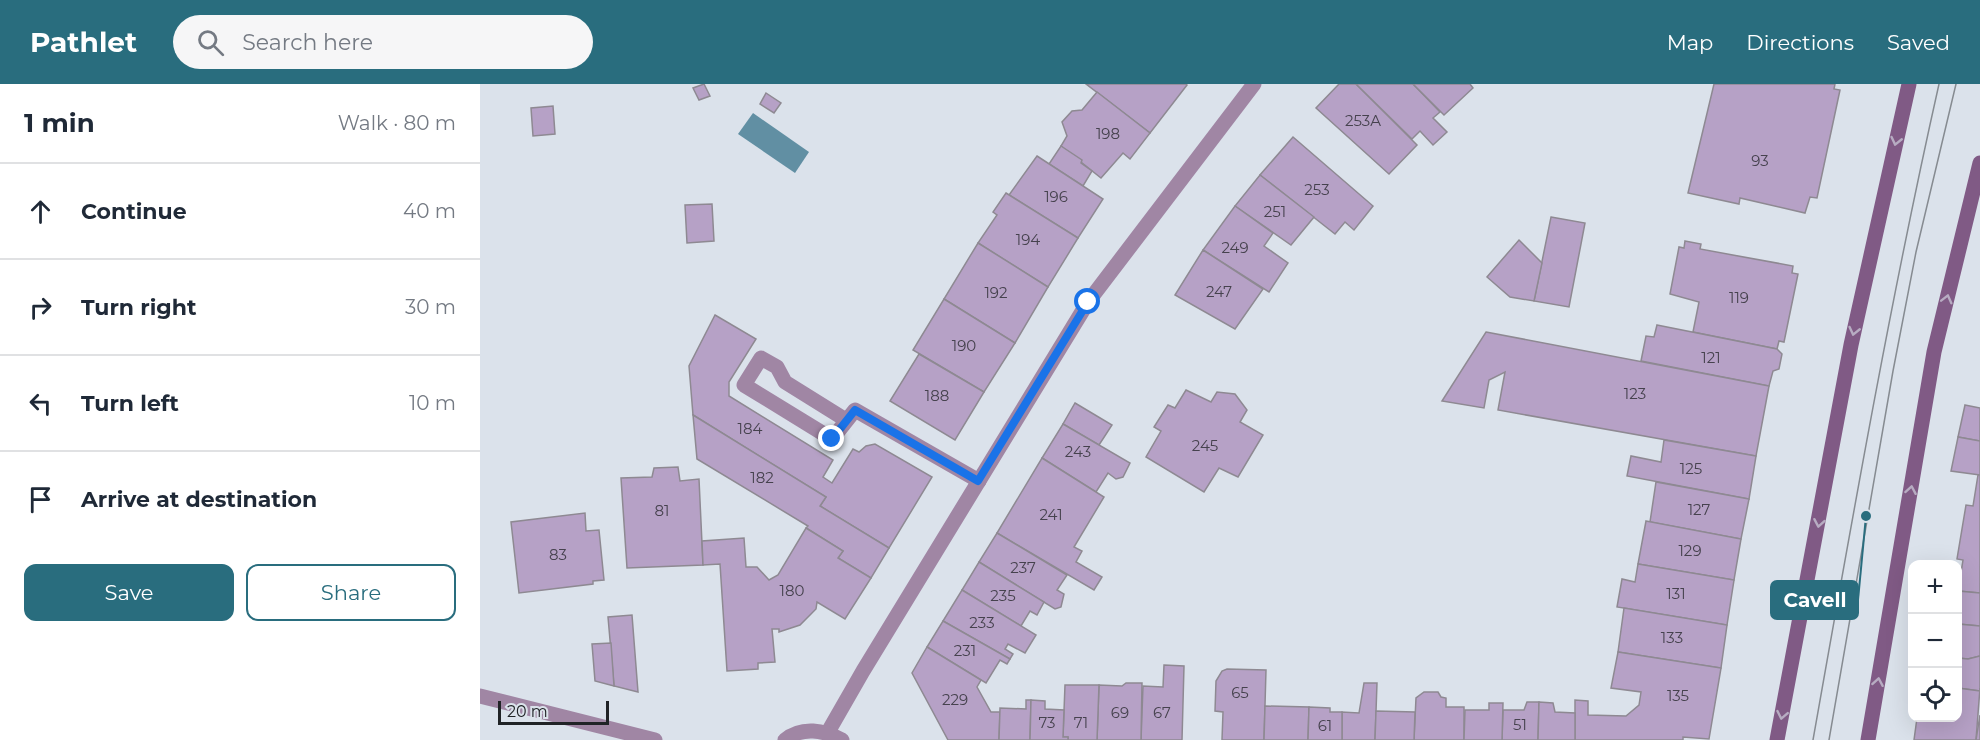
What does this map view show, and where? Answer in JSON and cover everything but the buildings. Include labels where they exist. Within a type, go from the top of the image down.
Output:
[{"type":"main road","points":[[1777,740],[1851,345],[1909,84]]},
{"type":"main road","points":[[1868,740],[1934,352],[1980,164]]},
{"type":"street","points":[[828,732],[1088,302],[1254,84]]},
{"type":"street","points":[[846,420],[785,382],[777,367],[761,358],[744,385],[832,439],[855,410],[978,481]]},
{"type":"street","points":[[480,696],[655,740]]},
{"type":"street","points":[[785,740],[808,730],[828,732],[842,740]]},
{"type":"water","points":[[753,113],[809,152],[795,173],[738,134]]},
{"type":"tram line","points":[[1813,740],[1888,329],[1939,84]]},
{"type":"tram line","points":[[1829,740],[1916,252],[1956,84]]},
{"type":"place","name":"Cavell","points":[[1866,516]]},
{"type":"route","points":[[832,439],[855,410],[978,481],[1088,302]]}]
